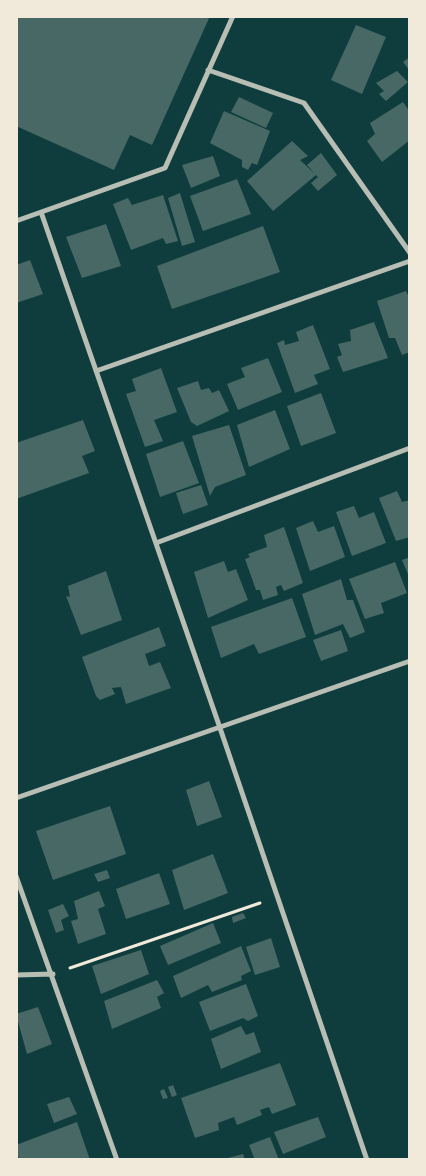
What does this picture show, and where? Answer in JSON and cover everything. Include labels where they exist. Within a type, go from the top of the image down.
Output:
[{"type":"street","points":[[16,221],[165,168],[233,16]]},
{"type":"street","points":[[208,70],[304,103],[410,253]]},
{"type":"street","points":[[41,212],[367,1160]]},
{"type":"street","points":[[96,371],[410,261]]},
{"type":"street","points":[[156,543],[410,448]]},
{"type":"street","points":[[16,798],[410,661]]},
{"type":"street","points":[[16,876],[53,974],[117,1160]]},
{"type":"street","points":[[16,975],[53,974]]},
{"type":"path","points":[[53,974],[277,897]]},
{"type":"building","points":[[16,16],[210,16],[152,145],[130,135],[114,170],[16,126]]},
{"type":"building","points":[[356,25],[386,37],[362,94],[331,80]]},
{"type":"building","points":[[410,57],[410,71],[403,62]]},
{"type":"building","points":[[397,71],[408,82],[386,101],[379,94],[384,91],[376,83]]},
{"type":"building","points":[[239,97],[273,113],[266,128],[231,112]]},
{"type":"building","points":[[403,102],[410,112],[410,140],[382,162],[367,141],[375,134],[370,123]]},
{"type":"building","points":[[224,111],[270,131],[257,165],[252,163],[248,170],[242,167],[242,160],[210,143]]},
{"type":"building","points":[[292,141],[308,156],[300,160],[315,174],[307,165],[321,153],[337,175],[318,191],[311,183],[318,177],[316,175],[273,211],[247,181]]},
{"type":"building","points":[[213,156],[220,176],[191,188],[182,165]]},
{"type":"building","points":[[237,179],[251,214],[203,231],[190,196]]},
{"type":"building","points":[[180,193],[195,242],[182,246],[168,198]]},
{"type":"building","points":[[163,195],[178,241],[166,244],[163,238],[131,250],[113,204],[128,198],[132,205]]},
{"type":"building","points":[[106,224],[121,266],[82,278],[66,237]]},
{"type":"building","points":[[263,226],[280,272],[172,309],[157,266]]},
{"type":"building","points":[[30,260],[43,294],[16,303],[16,265]]},
{"type":"building","points":[[406,291],[410,299],[410,352],[402,355],[395,338],[389,338],[377,301]]},
{"type":"building","points":[[374,322],[388,358],[343,372],[337,357],[342,355],[338,344],[351,341],[350,330]]},
{"type":"building","points":[[313,325],[330,369],[314,375],[318,384],[295,393],[277,343],[284,340],[285,345],[299,341],[296,332]]},
{"type":"building","points":[[268,358],[282,392],[238,410],[227,384],[245,377],[241,368]]},
{"type":"building","points":[[161,368],[177,412],[154,420],[163,441],[145,447],[126,394],[136,391],[132,379]]},
{"type":"building","points":[[198,381],[201,390],[209,388],[212,393],[219,390],[229,411],[197,426],[191,422],[177,388]]},
{"type":"building","points":[[321,393],[336,433],[301,446],[287,406]]},
{"type":"building","points":[[275,410],[290,449],[249,467],[237,425]]},
{"type":"building","points":[[83,420],[95,451],[82,456],[89,473],[16,499],[16,443]]},
{"type":"building","points":[[229,425],[246,475],[215,487],[210,496],[192,436]]},
{"type":"building","points":[[183,441],[199,483],[160,497],[146,454]]},
{"type":"building","points":[[201,485],[208,505],[183,514],[176,493]]},
{"type":"building","points":[[397,491],[402,502],[410,500],[410,537],[396,541],[379,498]]},
{"type":"building","points":[[354,506],[359,518],[374,512],[386,543],[352,556],[336,512]]},
{"type":"building","points":[[313,521],[318,532],[334,526],[345,557],[310,571],[296,528]]},
{"type":"building","points":[[284,527],[303,583],[284,591],[281,585],[276,587],[278,595],[263,600],[260,590],[256,590],[245,559],[250,557],[248,554],[267,547],[264,535]]},
{"type":"building","points":[[410,557],[410,579],[402,560]]},
{"type":"building","points":[[224,561],[228,572],[236,569],[248,600],[208,618],[194,572]]},
{"type":"building","points":[[395,562],[407,593],[381,603],[384,613],[365,619],[349,579]]},
{"type":"building","points":[[106,571],[122,620],[81,635],[66,596],[70,597],[68,586]]},
{"type":"building","points":[[341,579],[347,600],[353,600],[365,632],[350,638],[343,624],[315,635],[302,594]]},
{"type":"building","points":[[292,598],[306,637],[259,654],[254,644],[221,658],[211,627]]},
{"type":"building","points":[[159,627],[166,646],[145,654],[149,666],[160,662],[171,688],[126,704],[121,687],[112,688],[115,694],[100,700],[96,696],[82,657]]},
{"type":"building","points":[[341,630],[348,651],[321,661],[313,640]]},
{"type":"building","points":[[209,781],[222,817],[197,826],[186,790]]},
{"type":"building","points":[[110,806],[126,854],[53,880],[36,831]]},
{"type":"building","points":[[213,854],[228,893],[184,910],[172,870]]},
{"type":"building","points":[[107,870],[110,878],[98,882],[94,874]]},
{"type":"building","points":[[159,873],[170,904],[126,919],[116,889]]},
{"type":"building","points":[[99,891],[105,906],[98,909],[106,934],[78,944],[71,921],[78,919],[74,901]]},
{"type":"building","points":[[63,904],[69,916],[61,920],[64,930],[56,933],[48,910]]},
{"type":"building","points":[[243,913],[246,918],[233,923],[232,917]]},
{"type":"building","points":[[213,923],[221,943],[168,965],[160,946]]},
{"type":"building","points":[[271,938],[280,967],[255,975],[246,947]]},
{"type":"building","points":[[241,946],[251,971],[241,976],[242,980],[212,992],[208,985],[181,998],[173,976]]},
{"type":"building","points":[[141,950],[149,974],[101,994],[92,966]]},
{"type":"building","points":[[157,980],[164,993],[157,997],[161,1008],[112,1029],[104,1001]]},
{"type":"building","points":[[246,984],[258,1016],[248,1021],[243,1018],[210,1031],[199,1002]]},
{"type":"building","points":[[38,1007],[52,1044],[27,1054],[16,1014]]},
{"type":"building","points":[[241,1026],[246,1035],[254,1032],[261,1052],[221,1069],[211,1039]]},
{"type":"building","points":[[280,1063],[296,1105],[272,1114],[269,1107],[260,1110],[262,1115],[237,1125],[234,1117],[218,1123],[219,1130],[195,1138],[181,1098]]},
{"type":"building","points":[[173,1085],[177,1095],[172,1097],[168,1087]]},
{"type":"building","points":[[164,1089],[168,1098],[163,1099],[160,1091]]},
{"type":"building","points":[[69,1097],[77,1114],[54,1123],[47,1104]]},
{"type":"building","points":[[318,1117],[326,1137],[283,1154],[274,1132]]},
{"type":"building","points":[[77,1122],[90,1160],[19,1160],[16,1145]]},
{"type":"building","points":[[270,1137],[279,1160],[255,1160],[249,1145]]},
{"type":"building","points":[[243,1154],[245,1160],[224,1160],[224,1159]]}]
